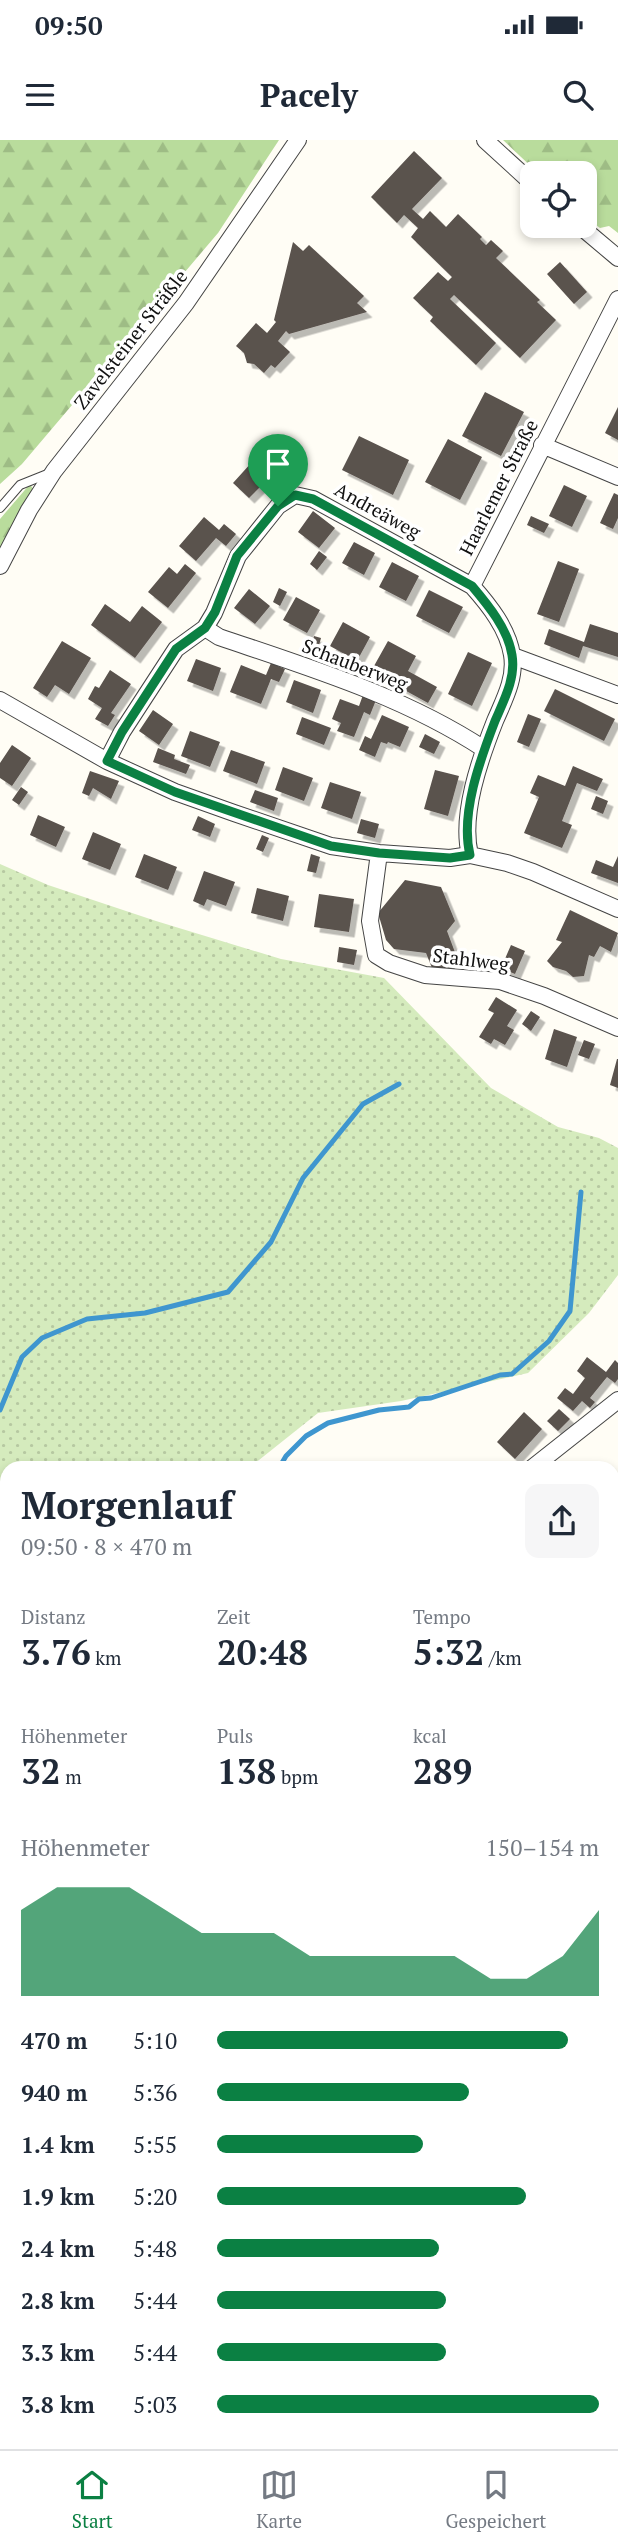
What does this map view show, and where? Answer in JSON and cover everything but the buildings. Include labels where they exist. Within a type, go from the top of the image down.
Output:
[{"type":"street","name":"Zavelsteiner Sträßle","points":[[0,566],[29,510],[54,471],[186,303],[298,140]]},
{"type":"street","points":[[485,140],[520,172]]},
{"type":"street","points":[[594,238],[618,258]]},
{"type":"street","name":"Haarlemer Straße","points":[[513,656],[509,642],[488,604],[472,586],[618,299]]},
{"type":"street","points":[[542,445],[618,477]]},
{"type":"street","name":"Andreäweg","points":[[107,761],[122,732],[176,649],[205,628],[215,612],[237,556],[278,506],[295,495],[313,499],[472,586]]},
{"type":"street","name":"Schauberweg","points":[[205,628],[219,637],[378,692],[484,749]]},
{"type":"street","points":[[470,855],[465,837],[474,785],[484,749],[511,681],[513,656],[618,695]]},
{"type":"street","points":[[0,700],[107,761],[175,792],[331,846],[379,853],[450,858],[470,855],[507,863],[618,909]]},
{"type":"street","name":"Stahlweg","points":[[379,853],[370,921],[376,955],[388,963],[425,975],[500,981],[544,996],[618,1028]]},
{"type":"street","points":[[541,1461],[618,1400]]},
{"type":"lane","points":[[0,508],[20,485],[54,471]]},
{"type":"green space","points":[[0,140],[279,140],[218,233],[22,464],[0,484]]},
{"type":"green space","points":[[503,140],[618,140],[618,233],[609,226],[600,228],[597,226],[597,161],[525,161]]},
{"type":"green space","points":[[30,484],[33,489],[0,550],[0,519]]},
{"type":"green space","points":[[0,864],[48,885],[281,959],[384,978],[491,1088],[558,1127],[599,1138],[618,1148],[618,1275],[589,1313],[528,1373],[401,1401],[318,1413],[258,1461],[0,1461]]},
{"type":"waterway","points":[[0,1410],[22,1357],[42,1338],[87,1319],[145,1313],[228,1292],[271,1242],[303,1178],[363,1104],[399,1084]]},
{"type":"waterway","points":[[283,1461],[306,1436],[328,1423],[379,1410],[409,1407],[419,1399],[431,1398],[500,1375],[512,1374],[549,1341],[570,1311],[581,1192]]},
{"type":"route","points":[[295,495],[313,499],[472,586],[488,604],[509,642],[513,656],[511,681],[484,749],[474,785],[465,837],[470,855],[450,858],[379,853],[331,846],[175,792],[107,761],[122,732],[176,649],[205,628],[215,612],[237,556],[278,506],[295,495]]}]
